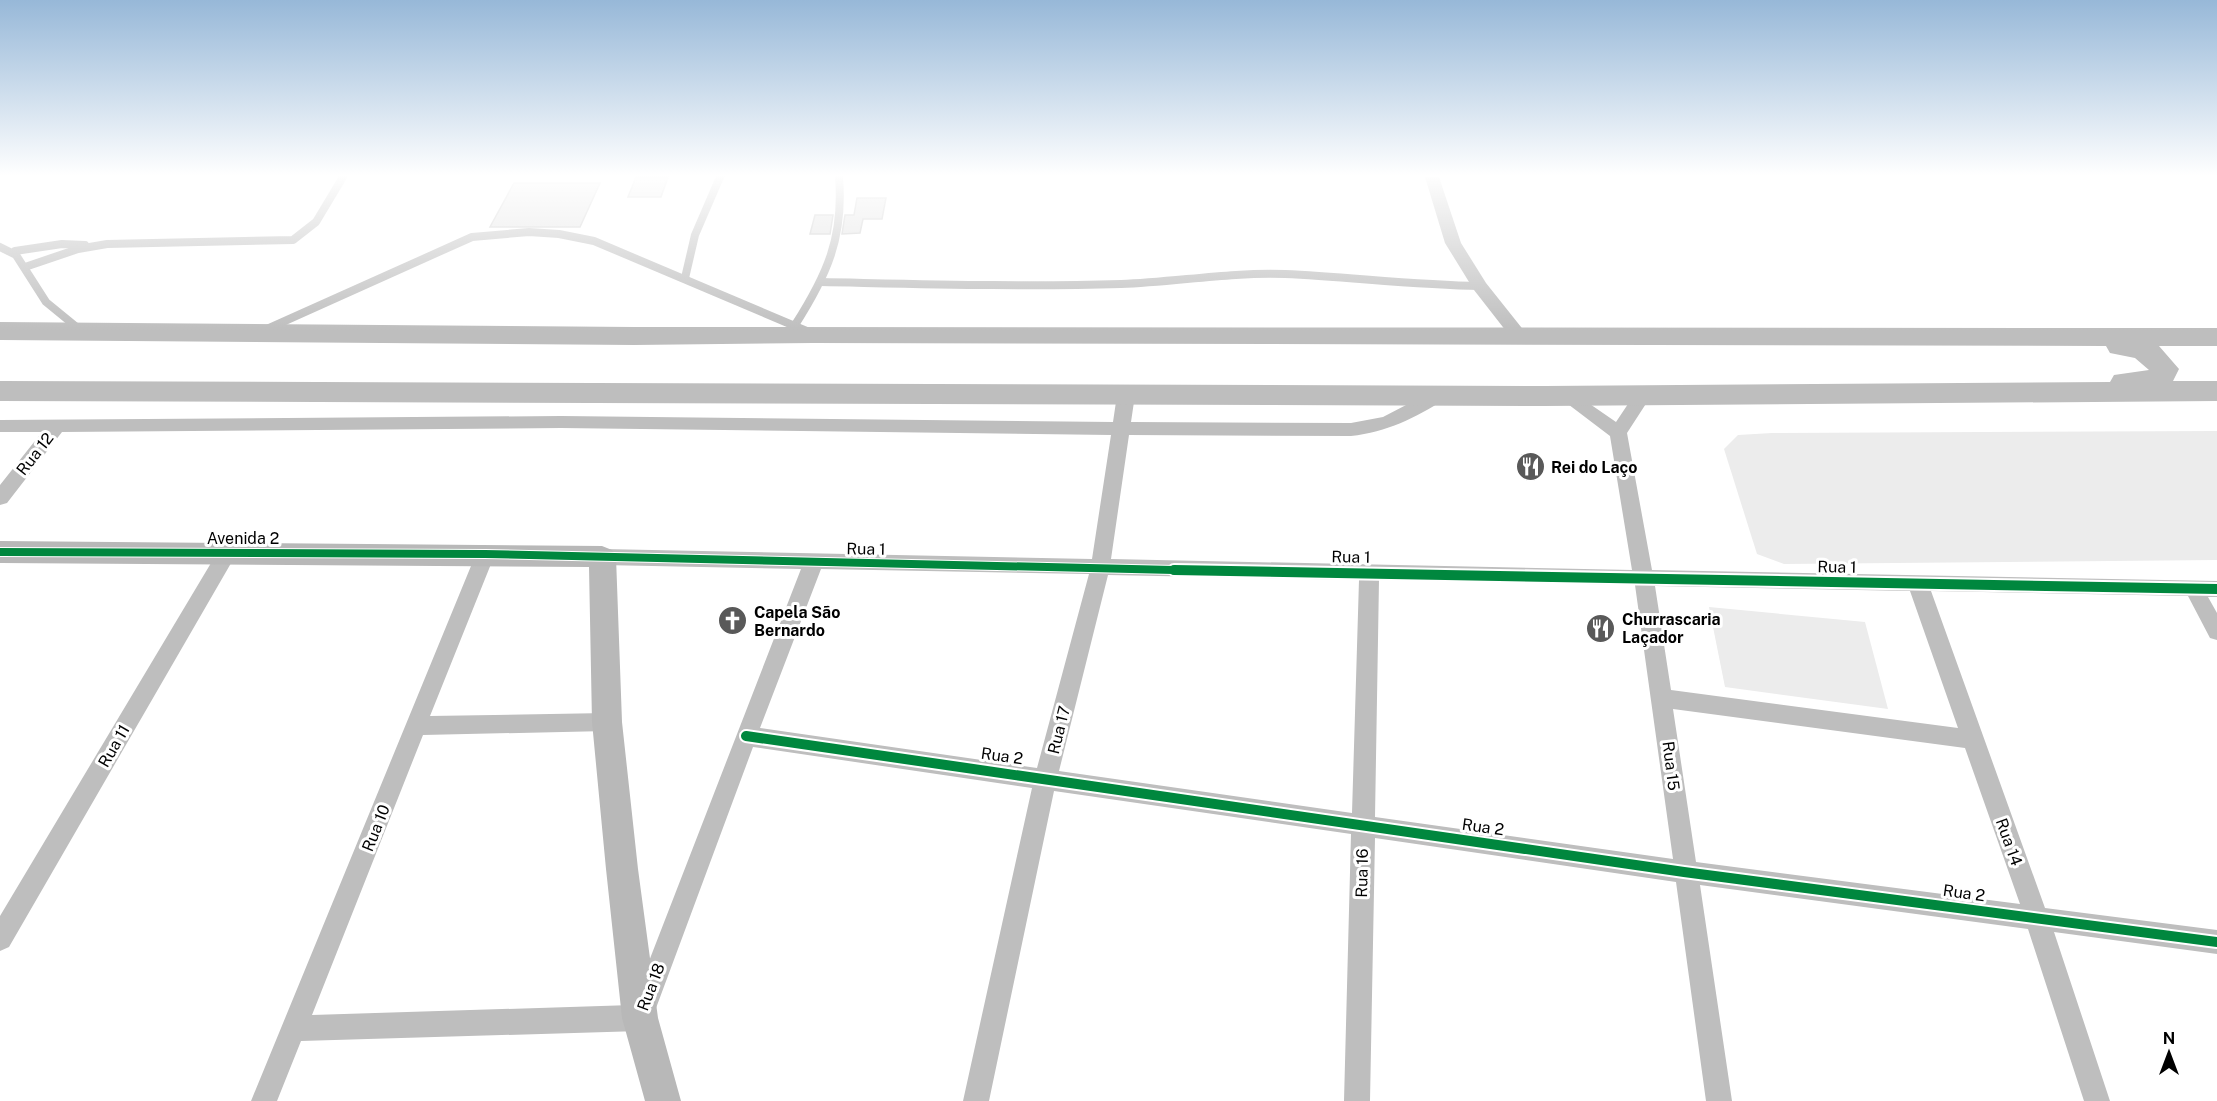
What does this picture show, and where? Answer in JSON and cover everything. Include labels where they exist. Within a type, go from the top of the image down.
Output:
[{"type":"highway","points":[[0,330],[634,336],[804,329],[1519,336],[2217,337]]},
{"type":"highway","points":[[1917,338],[1979,347],[2131,346],[2150,352],[2164,369],[2161,377],[2145,381],[1999,382],[1977,385],[1966,392]]},
{"type":"highway","points":[[0,391],[1642,396],[2217,392]]},
{"type":"street","points":[[1448,228],[1453,243],[1480,286],[1519,336]]},
{"type":"street","name":"Rua 17","points":[[976,1101],[1046,777],[1100,569],[1126,395]]},
{"type":"street","points":[[57,426],[573,422],[1358,430],[1379,427],[1401,418],[1439,395]]},
{"type":"street","points":[[1564,395],[1618,433],[1642,396]]},
{"type":"street","name":"Rua 12","points":[[0,426],[57,426]]},
{"type":"street","name":"Rua 12","points":[[0,498],[57,426]]},
{"type":"street","name":"Rua 15","points":[[1618,433],[1662,698],[1684,872],[1719,1101]]},
{"type":"street","name":"Avenida 2","points":[[0,552],[485,554]]},
{"type":"street","name":"Rua 11","points":[[0,939],[227,553]]},
{"type":"street","name":"Rua 1","points":[[485,554],[1100,569],[2217,589]]},
{"type":"street","name":"Rua 10","points":[[264,1101],[418,726],[485,554]]},
{"type":"street","name":"Rua 18","points":[[602,558],[607,722],[640,1018]]},
{"type":"street","name":"Rua 18","points":[[640,1018],[813,563]]},
{"type":"street","name":"Rua 16","points":[[1357,1101],[1369,573]]},
{"type":"street","name":"Rua 14","points":[[1918,584],[1971,740],[2037,918],[2097,1101]]},
{"type":"street","points":[[2194,589],[2217,632]]},
{"type":"street","points":[[1662,698],[1971,740]]},
{"type":"street","points":[[418,726],[607,722]]},
{"type":"street","name":"Rua 2","points":[[746,736],[1046,777],[1684,872],[2217,942]]},
{"type":"street","points":[[294,1029],[640,1018],[663,1101]]},
{"type":"lane","points":[[0,247],[15,251],[62,244],[94,246],[120,243],[293,240],[309,228]]},
{"type":"lane","points":[[685,278],[699,228]]},
{"type":"lane","points":[[262,331],[456,242],[492,234],[529,232],[581,238],[685,278],[804,329],[831,262],[840,228]]},
{"type":"lane","points":[[26,267],[94,246]]},
{"type":"lane","points":[[15,251],[23,259],[32,284],[47,303],[81,330]]},
{"type":"lane","points":[[821,282],[982,286],[1124,284],[1226,274],[1284,274],[1413,285],[1480,286]]},
{"type":"shaded area","points":[[2217,431],[2217,560],[1784,564],[1757,554],[1724,449],[1738,435],[1772,433]]},
{"type":"shaded area","points":[[1709,607],[1865,622],[1888,709],[1725,687]]},
{"type":"building","points":[[811,228],[831,228],[830,234],[810,234]]},
{"type":"building","points":[[843,228],[861,228],[860,233],[842,234]]},
{"type":"cycle path","points":[[0,552],[485,554],[1100,569],[2217,589]]},
{"type":"cycle path","points":[[746,736],[1684,872],[2217,942]]},
{"type":"place","name":"Rei do Laço","points":[[1530,467]]},
{"type":"place","name":"Capela São Bernardo","points":[[733,621]]},
{"type":"place","name":"Churrascaria Laçador","points":[[1601,628]]}]
